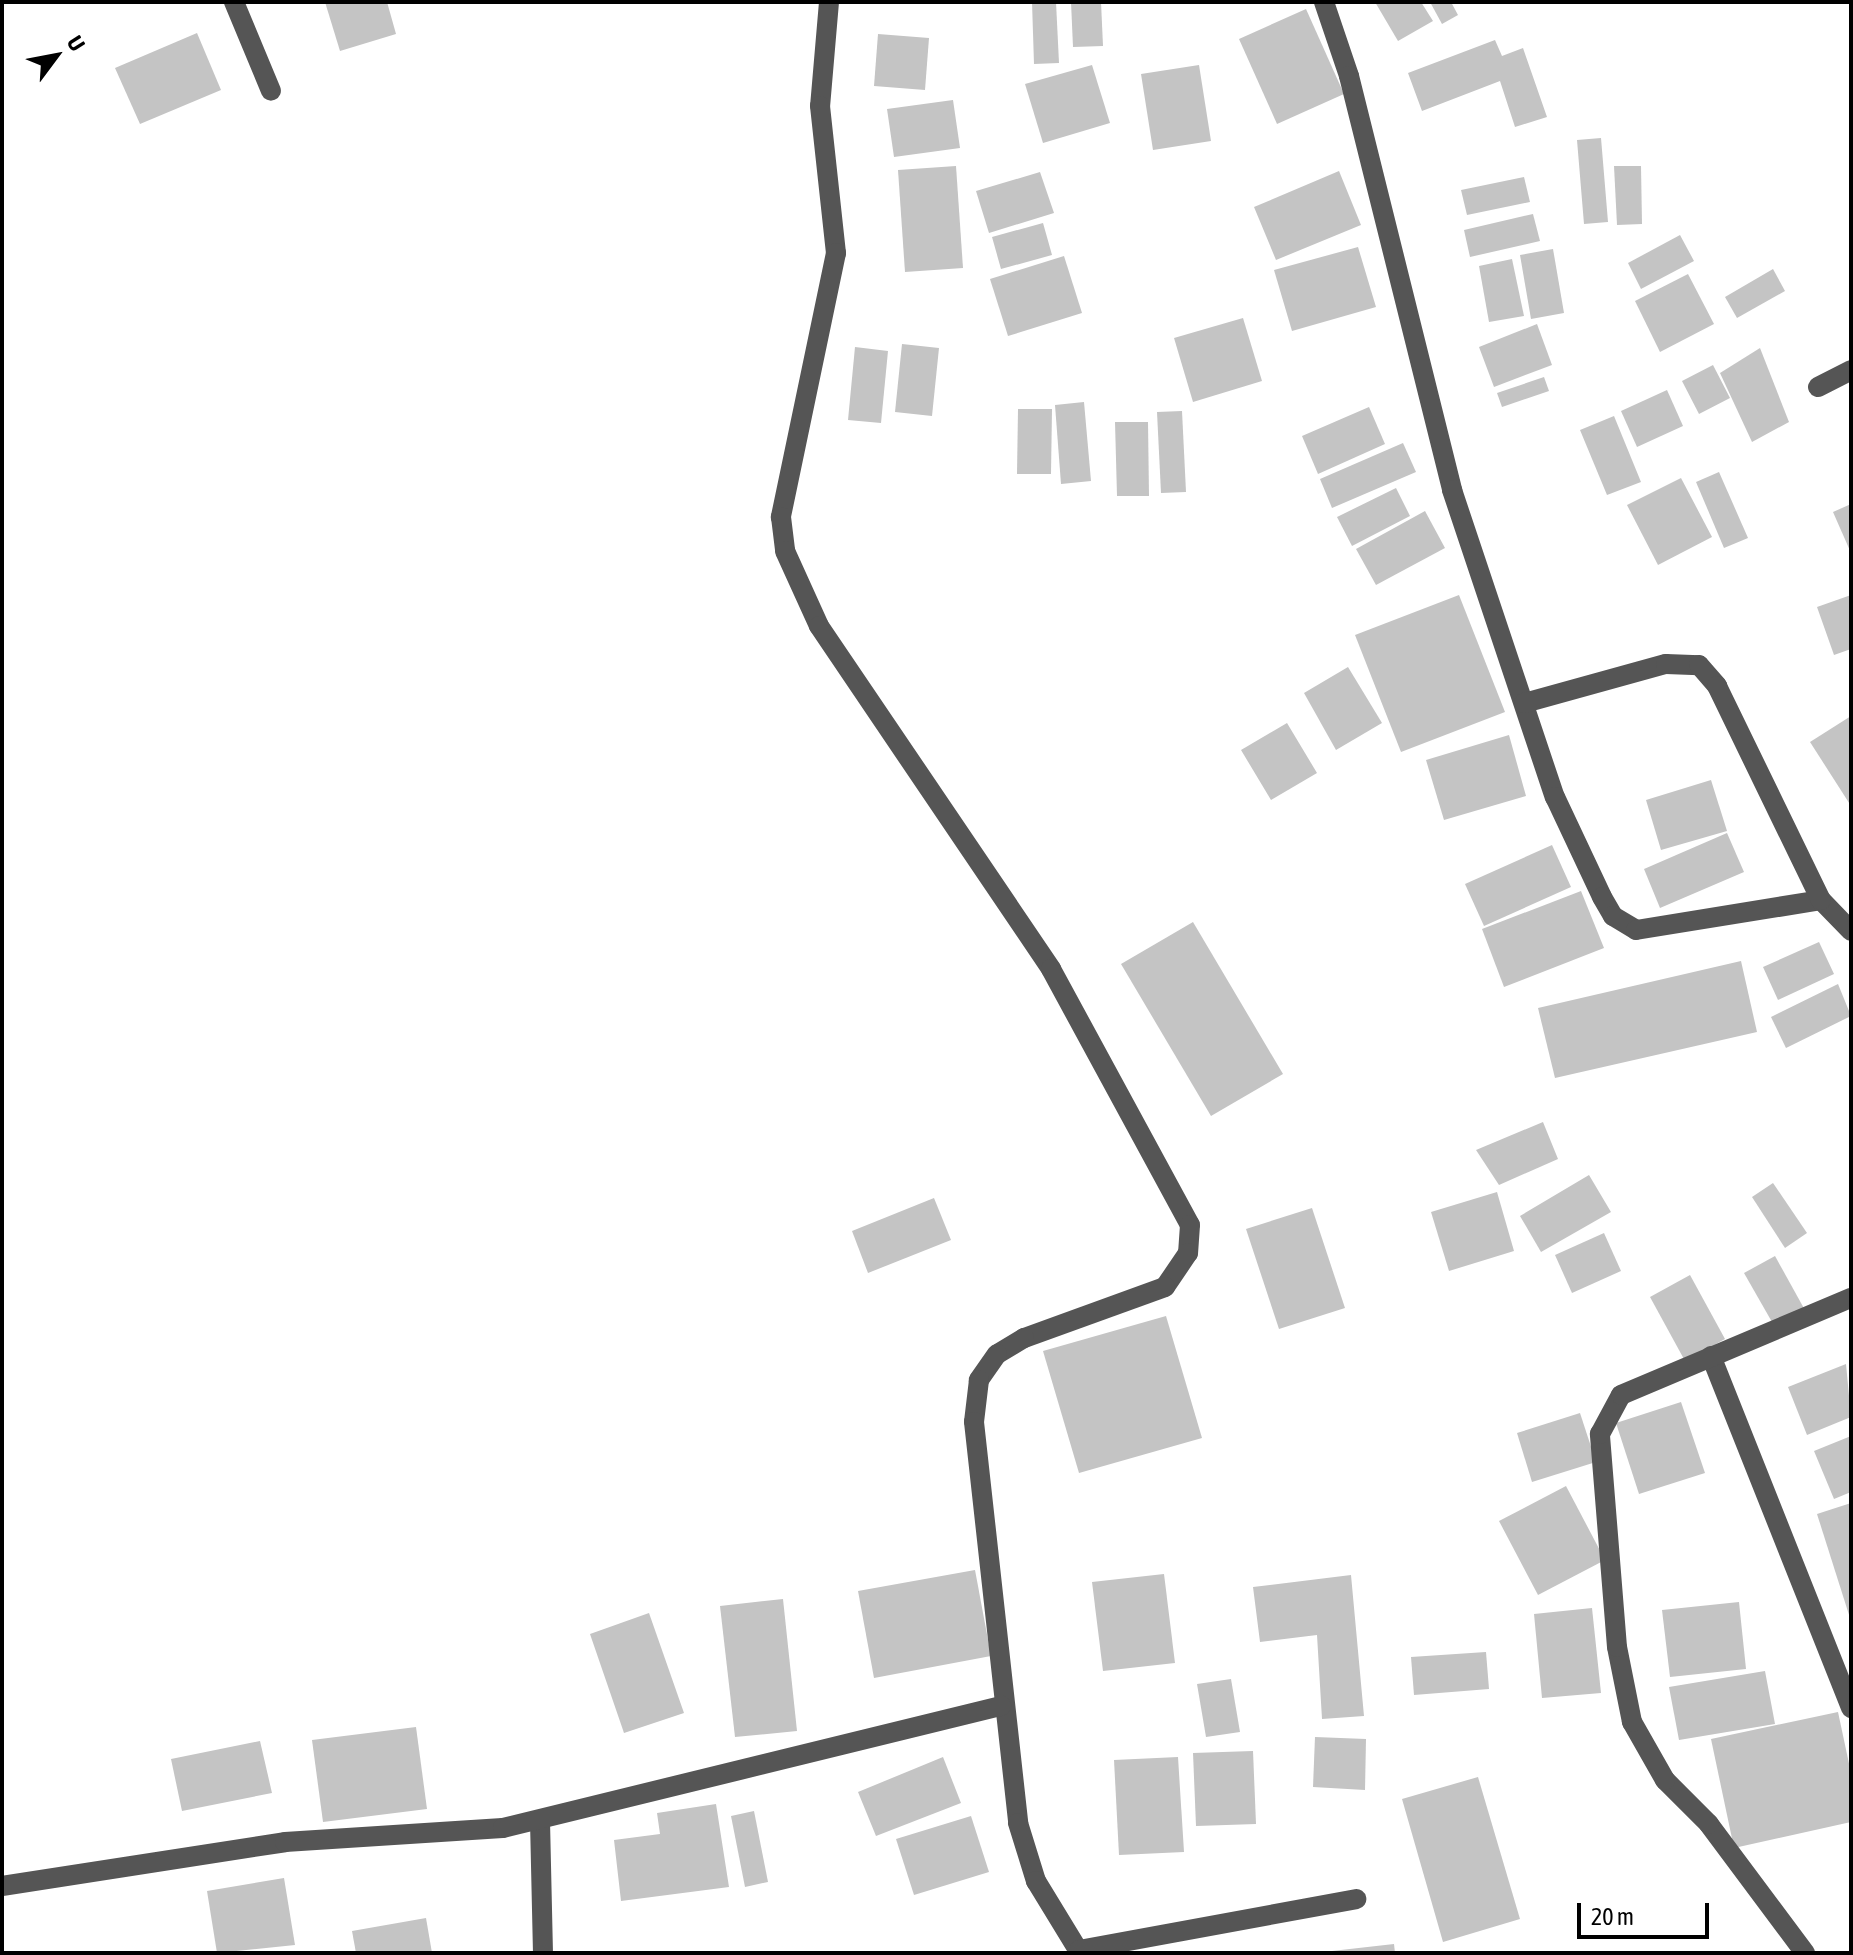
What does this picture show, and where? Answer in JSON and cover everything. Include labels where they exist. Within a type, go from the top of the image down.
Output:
[{"type":"street","points":[[234,2],[271,91]]},
{"type":"street","points":[[829,2],[820,106],[836,253],[781,517],[785,551],[819,626],[1051,969],[1190,1225],[1188,1253],[1165,1287],[1024,1338],[997,1354],[979,1380],[974,1422],[1001,1706],[1018,1823],[1036,1881],[1079,1951],[1356,1899]]},
{"type":"street","points":[[1324,2],[1349,76],[1444,461],[1555,797],[1602,897],[1623,925],[1636,930],[1821,900]]},
{"type":"street","points":[[1818,387],[1851,370]]},
{"type":"street","points":[[1524,703],[1666,664],[1699,665],[1717,686],[1821,900],[1851,931]]},
{"type":"street","points":[[1805,1953],[1645,1750],[1622,1686],[1600,1434],[1621,1395],[1851,1298]]},
{"type":"street","points":[[1711,1356],[1845,1672],[1851,1708]]},
{"type":"street","points":[[2,1886],[285,1842],[438,1837],[540,1821],[1001,1706]]},
{"type":"street","points":[[540,1821],[543,1953]]},
{"type":"building","points":[[325,2],[387,2],[396,34],[340,51]]},
{"type":"building","points":[[1032,2],[1056,2],[1059,63],[1034,64]]},
{"type":"building","points":[[1071,2],[1101,2],[1103,46],[1073,47]]},
{"type":"building","points":[[1375,2],[1421,2],[1433,21],[1398,41]]},
{"type":"building","points":[[1430,2],[1451,2],[1458,15],[1442,24]]},
{"type":"building","points":[[1306,9],[1344,94],[1277,124],[1239,39]]},
{"type":"building","points":[[197,33],[221,90],[140,124],[115,68]]},
{"type":"building","points":[[878,34],[929,38],[925,90],[874,86]]},
{"type":"building","points":[[1495,40],[1502,56],[1523,48],[1547,117],[1515,127],[1500,81],[1422,111],[1408,73]]},
{"type":"building","points":[[1092,65],[1110,123],[1043,143],[1025,84]]},
{"type":"building","points":[[1199,65],[1211,141],[1153,150],[1141,74]]},
{"type":"building","points":[[953,100],[960,148],[894,157],[887,109]]},
{"type":"building","points":[[1601,138],[1608,222],[1584,224],[1577,140]]},
{"type":"building","points":[[956,166],[963,268],[905,272],[898,170]]},
{"type":"building","points":[[1614,166],[1641,166],[1642,224],[1617,225]]},
{"type":"building","points":[[1339,171],[1361,225],[1276,260],[1254,207]]},
{"type":"building","points":[[1040,172],[1054,213],[989,233],[976,191]]},
{"type":"building","points":[[1524,177],[1530,202],[1467,215],[1461,190]]},
{"type":"building","points":[[1533,214],[1540,241],[1470,257],[1464,230]]},
{"type":"building","points":[[1043,223],[1052,255],[1001,269],[992,237]]},
{"type":"building","points":[[1680,235],[1694,261],[1641,289],[1628,263]]},
{"type":"building","points":[[1358,247],[1376,307],[1292,331],[1274,270]]},
{"type":"building","points":[[1553,249],[1564,313],[1531,319],[1520,255]]},
{"type":"building","points":[[1064,256],[1082,313],[1008,336],[990,279]]},
{"type":"building","points":[[1512,259],[1524,316],[1489,322],[1479,266]]},
{"type":"building","points":[[1773,269],[1785,291],[1737,318],[1725,297]]},
{"type":"building","points":[[1688,274],[1714,324],[1660,352],[1635,301]]},
{"type":"building","points":[[1243,318],[1262,381],[1193,402],[1174,338]]},
{"type":"building","points":[[1537,324],[1552,365],[1494,387],[1479,347]]},
{"type":"building","points":[[902,344],[939,348],[932,416],[895,412]]},
{"type":"building","points":[[855,347],[888,351],[881,423],[848,420]]},
{"type":"building","points":[[1760,348],[1789,422],[1752,442],[1720,373]]},
{"type":"building","points":[[1713,365],[1730,398],[1699,414],[1682,381]]},
{"type":"building","points":[[1544,377],[1549,391],[1502,407],[1497,393]]},
{"type":"building","points":[[1667,390],[1683,426],[1637,447],[1621,411]]},
{"type":"building","points":[[1084,402],[1091,481],[1061,484],[1055,405]]},
{"type":"building","points":[[1369,407],[1385,444],[1318,474],[1302,436]]},
{"type":"building","points":[[1018,409],[1052,409],[1051,474],[1017,474]]},
{"type":"building","points":[[1182,411],[1186,492],[1161,493],[1157,412]]},
{"type":"building","points":[[1614,416],[1641,482],[1607,495],[1580,430]]},
{"type":"building","points":[[1115,422],[1148,422],[1149,496],[1117,496]]},
{"type":"building","points":[[1403,443],[1416,472],[1332,508],[1320,479]]},
{"type":"building","points":[[1719,472],[1748,538],[1724,548],[1696,482]]},
{"type":"building","points":[[1681,478],[1712,537],[1658,565],[1627,505]]},
{"type":"building","points":[[1396,488],[1410,516],[1352,546],[1337,517]]},
{"type":"building","points":[[1851,504],[1851,553],[1833,512]]},
{"type":"building","points":[[1425,511],[1445,548],[1376,585],[1356,549]]},
{"type":"building","points":[[1459,595],[1505,712],[1401,752],[1355,635]]},
{"type":"building","points":[[1851,595],[1851,649],[1834,655],[1817,607]]},
{"type":"building","points":[[1348,667],[1382,723],[1336,750],[1304,693]]},
{"type":"building","points":[[1851,716],[1851,806],[1810,742]]},
{"type":"building","points":[[1287,723],[1317,773],[1271,800],[1241,750]]},
{"type":"building","points":[[1509,735],[1526,796],[1444,820],[1426,760]]},
{"type":"building","points":[[1711,780],[1727,831],[1661,850],[1646,800]]},
{"type":"building","points":[[1727,833],[1744,872],[1660,908],[1644,869]]},
{"type":"building","points":[[1552,845],[1571,887],[1484,926],[1465,884]]},
{"type":"building","points":[[1581,891],[1604,948],[1504,987],[1482,929]]},
{"type":"building","points":[[1193,922],[1283,1074],[1211,1116],[1121,964]]},
{"type":"building","points":[[1819,942],[1834,974],[1778,1000],[1763,967]]},
{"type":"building","points":[[1741,961],[1757,1032],[1555,1078],[1538,1008]]},
{"type":"building","points":[[1838,984],[1851,1016],[1786,1048],[1771,1017]]},
{"type":"building","points":[[1543,1122],[1558,1159],[1499,1185],[1476,1150]]},
{"type":"building","points":[[1589,1175],[1611,1212],[1541,1252],[1520,1216]]},
{"type":"building","points":[[1773,1183],[1807,1233],[1785,1248],[1752,1197]]},
{"type":"building","points":[[1497,1192],[1514,1251],[1449,1271],[1431,1212]]},
{"type":"building","points":[[934,1198],[951,1240],[868,1273],[852,1231]]},
{"type":"building","points":[[1312,1208],[1345,1308],[1279,1329],[1246,1229]]},
{"type":"building","points":[[1604,1233],[1621,1271],[1572,1293],[1555,1255]]},
{"type":"building","points":[[1775,1256],[1806,1312],[1776,1329],[1744,1273]]},
{"type":"building","points":[[1690,1275],[1725,1339],[1685,1361],[1650,1297]]},
{"type":"building","points":[[1166,1316],[1202,1438],[1079,1473],[1043,1351]]},
{"type":"building","points":[[1846,1364],[1851,1417],[1807,1435],[1788,1387]]},
{"type":"building","points":[[1681,1402],[1705,1473],[1639,1494],[1616,1423]]},
{"type":"building","points":[[1580,1413],[1596,1462],[1532,1482],[1517,1433]]},
{"type":"building","points":[[1851,1436],[1851,1492],[1834,1499],[1814,1451]]},
{"type":"building","points":[[1566,1486],[1605,1560],[1538,1595],[1499,1521]]},
{"type":"building","points":[[1851,1503],[1851,1618],[1850,1618],[1817,1514]]},
{"type":"building","points":[[975,1570],[991,1656],[874,1678],[858,1591]]},
{"type":"building","points":[[1164,1574],[1175,1663],[1103,1671],[1092,1582]]},
{"type":"building","points":[[1351,1575],[1364,1716],[1322,1719],[1317,1635],[1260,1642],[1253,1587]]},
{"type":"building","points":[[783,1599],[797,1731],[735,1737],[720,1606]]},
{"type":"building","points":[[1739,1602],[1746,1669],[1670,1677],[1662,1610]]},
{"type":"building","points":[[1592,1608],[1601,1693],[1542,1698],[1534,1614]]},
{"type":"building","points":[[649,1613],[684,1713],[624,1733],[590,1634]]},
{"type":"building","points":[[1486,1652],[1489,1689],[1414,1695],[1411,1657]]},
{"type":"building","points":[[1765,1671],[1775,1724],[1679,1740],[1669,1687]]},
{"type":"building","points":[[1231,1679],[1240,1732],[1206,1737],[1197,1684]]},
{"type":"building","points":[[1838,1712],[1851,1773],[1851,1822],[1734,1848],[1711,1739]]},
{"type":"building","points":[[416,1727],[427,1809],[323,1822],[312,1740]]},
{"type":"building","points":[[1315,1737],[1366,1739],[1365,1790],[1313,1787]]},
{"type":"building","points":[[260,1741],[272,1793],[182,1811],[171,1759]]},
{"type":"building","points":[[1253,1751],[1256,1824],[1196,1826],[1193,1753]]},
{"type":"building","points":[[943,1757],[961,1803],[876,1836],[858,1792]]},
{"type":"building","points":[[1178,1757],[1184,1852],[1119,1855],[1114,1760]]},
{"type":"building","points":[[1478,1777],[1520,1919],[1443,1942],[1402,1799]]},
{"type":"building","points":[[716,1804],[729,1887],[621,1901],[614,1840],[660,1834],[657,1813]]},
{"type":"building","points":[[754,1811],[768,1882],[745,1887],[731,1816]]},
{"type":"building","points":[[971,1816],[989,1872],[914,1895],[896,1839]]},
{"type":"building","points":[[284,1878],[295,1945],[217,1953],[207,1891]]},
{"type":"building","points":[[426,1918],[432,1953],[356,1953],[352,1931]]},
{"type":"building","points":[[1394,1944],[1395,1953],[1332,1953],[1332,1951]]}]
